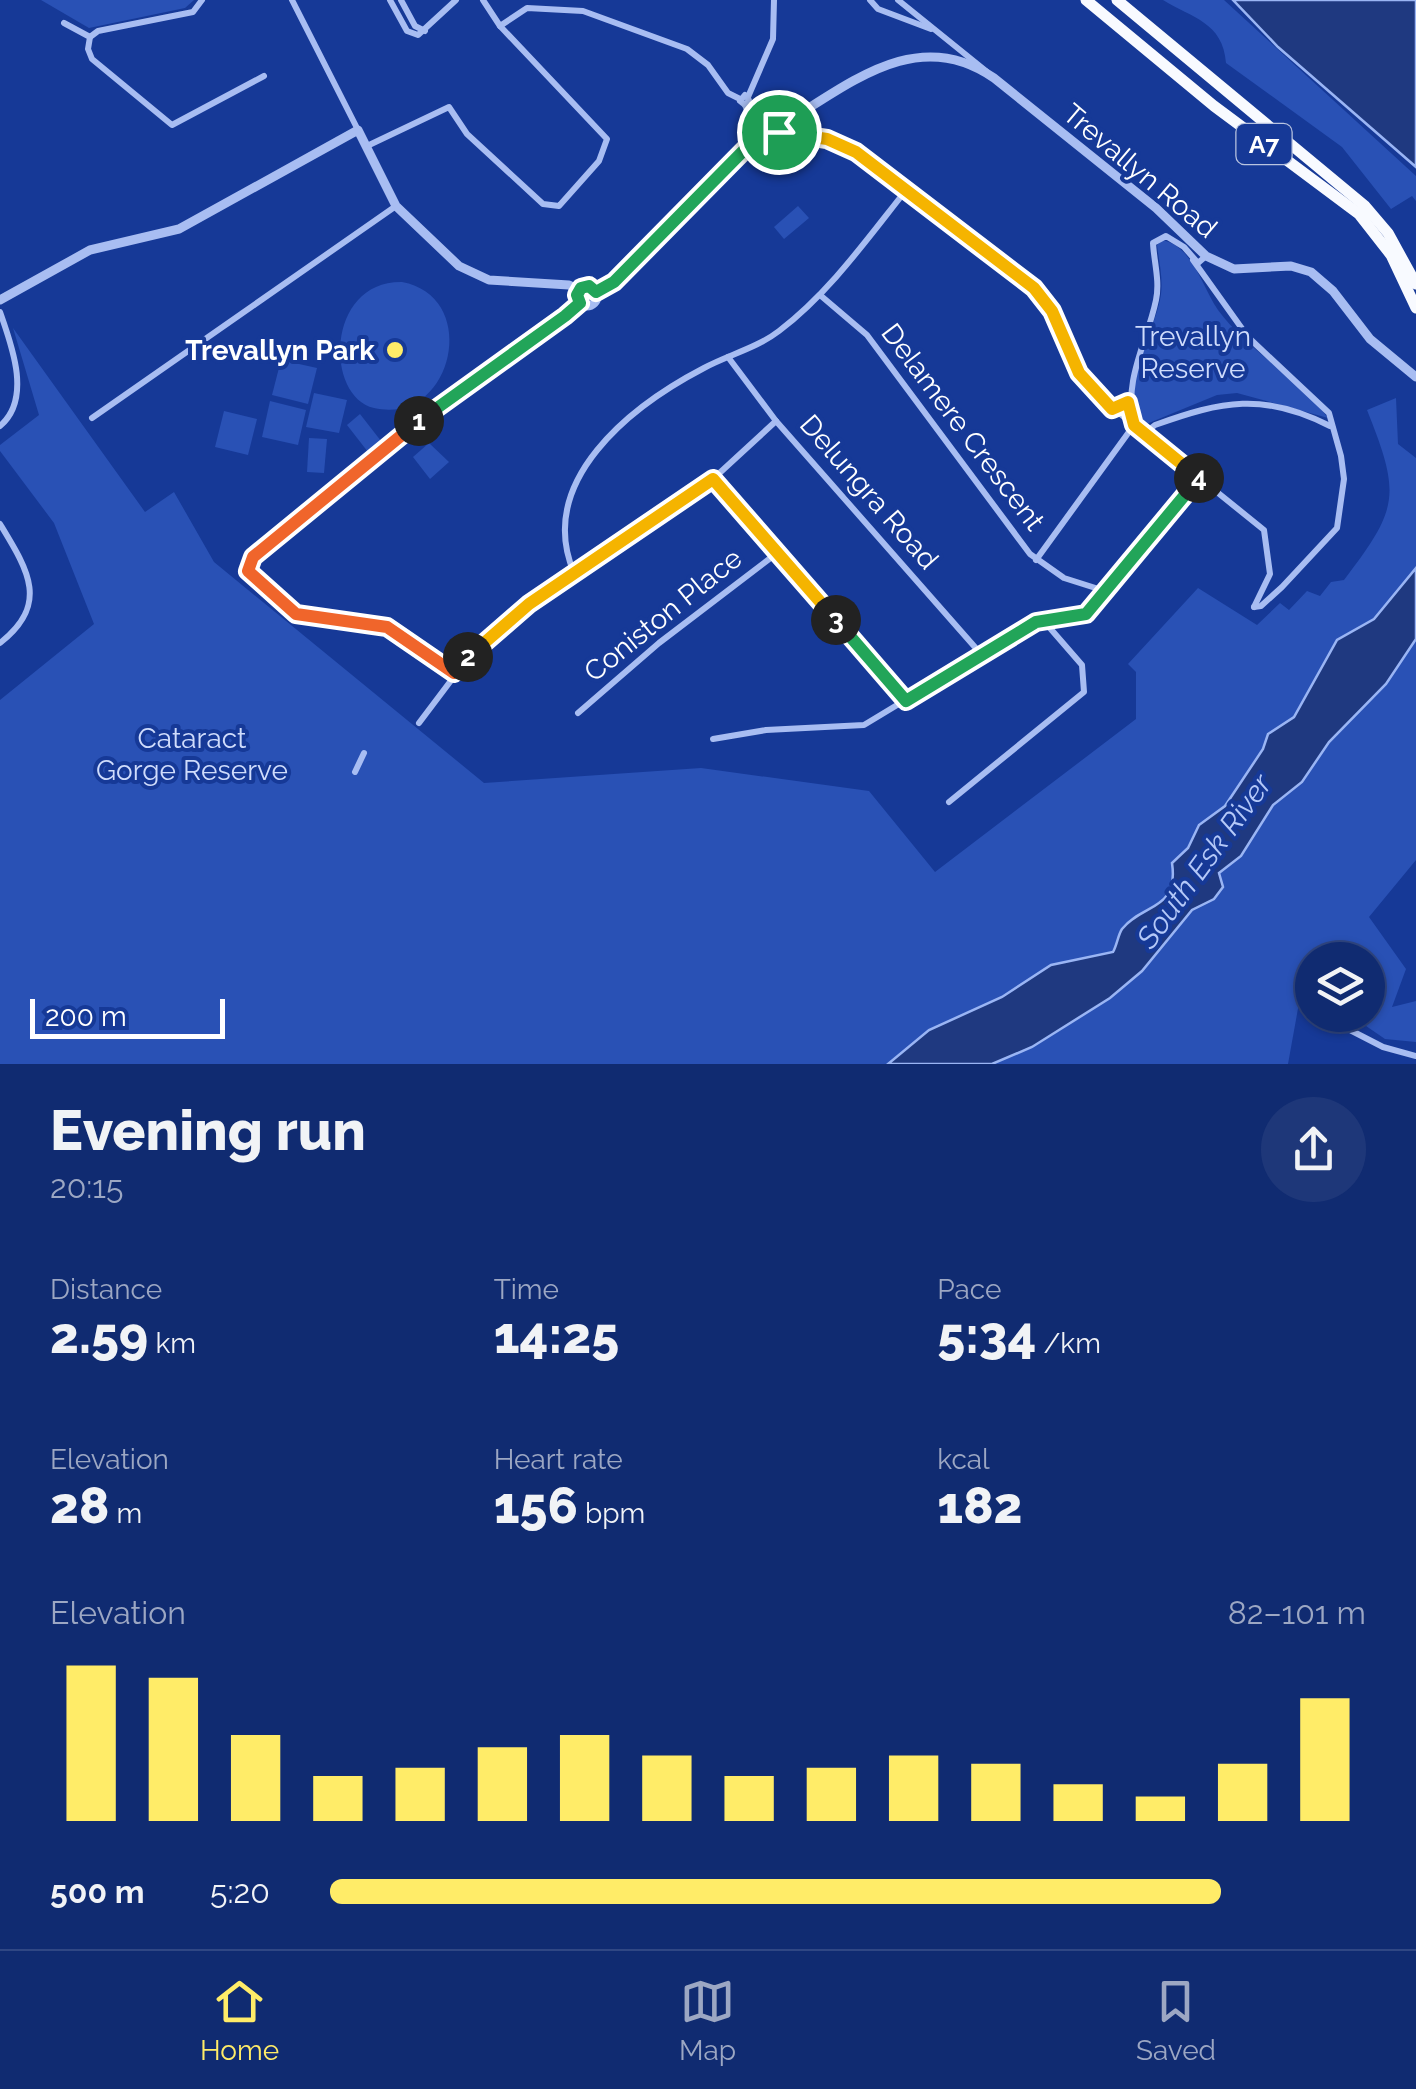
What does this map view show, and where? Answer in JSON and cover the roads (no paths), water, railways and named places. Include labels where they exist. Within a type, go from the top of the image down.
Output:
[{"type":"highway","name":"A7","points":[[1086,0],[1226,115],[1359,214],[1391,255],[1416,308]]},
{"type":"highway","name":"A7","points":[[1117,0],[1348,190],[1388,233],[1416,284]]},
{"type":"street","points":[[202,0],[194,12],[98,31],[90,37],[88,49],[92,59],[172,125],[264,76]]},
{"type":"street","points":[[292,0],[396,206],[467,272],[490,280],[579,290],[589,286],[596,292]]},
{"type":"street","points":[[390,0],[407,31],[418,36],[427,32],[456,0]]},
{"type":"street","points":[[401,0],[415,26],[427,32]]},
{"type":"street","points":[[366,146],[449,107],[466,134],[549,207],[563,203],[599,161],[607,144],[605,134],[500,26],[482,0]]},
{"type":"street","points":[[744,100],[773,39],[774,0]]},
{"type":"street","name":"Trevallyn Road","points":[[870,0],[878,9],[939,31]]},
{"type":"street","name":"Trevallyn Road","points":[[898,0],[1156,208],[1209,258],[1234,269],[1291,266],[1311,272],[1333,292],[1370,340],[1416,378]]},
{"type":"street","points":[[500,26],[527,8],[581,10],[687,49],[708,66],[728,93],[744,100],[763,133]]},
{"type":"street","points":[[64,22],[90,37]]},
{"type":"street","points":[[454,673],[387,627],[296,614],[248,571],[253,557],[406,432],[580,303],[592,304],[596,292],[622,275],[700,190],[763,133],[848,80],[910,57],[953,58],[990,74]]},
{"type":"street","points":[[0,300],[90,250],[178,229],[358,130]]},
{"type":"street","points":[[763,133],[840,144],[907,189],[1034,288],[1052,311],[1079,373],[1112,409],[1266,534],[1270,573],[1254,607],[1261,606],[1282,588],[1337,528],[1344,479],[1329,412],[1248,337],[1200,274],[1184,246],[1166,236],[1153,243],[1156,300],[1128,402],[1134,425]]},
{"type":"street","points":[[574,573],[568,556],[568,506],[583,466],[662,394],[768,339],[820,294],[907,189]]},
{"type":"street","points":[[92,418],[396,206]]},
{"type":"street","points":[[1192,260],[1201,262],[1209,258]]},
{"type":"street","points":[[1206,282],[1209,258]]},
{"type":"street","points":[[579,290],[580,303]]},
{"type":"street","name":"Delamere Crescent","points":[[820,294],[867,335],[988,502],[1036,560],[1064,578],[1105,591]]},
{"type":"street","points":[[0,312],[18,394],[14,410],[0,426]]},
{"type":"street","name":"Delungra Road","points":[[728,357],[776,421],[981,654]]},
{"type":"street","points":[[1145,433],[1154,425],[1228,401],[1273,406],[1330,426]]},
{"type":"street","points":[[1112,409],[1128,402]]},
{"type":"street","points":[[418,723],[454,673],[504,622],[713,479],[776,421]]},
{"type":"street","points":[[1036,560],[1134,425]]},
{"type":"street","points":[[713,479],[906,701]]},
{"type":"street","points":[[713,739],[766,730],[864,725],[981,654],[1049,619],[1082,617],[1201,480]]},
{"type":"street","points":[[0,642],[25,620],[32,602],[27,579],[1,528]]},
{"type":"street","name":"Coniston Place","points":[[578,713],[659,643],[776,552]]},
{"type":"street","points":[[949,802],[1084,692],[1082,665],[1050,626],[1049,619]]},
{"type":"street","points":[[355,772],[364,753]]},
{"type":"street","points":[[1354,1032],[1383,1047],[1416,1056]]},
{"type":"water","points":[[1233,0],[1416,0],[1416,167],[1278,47]]},
{"type":"water","name":"South Esk River","points":[[1416,568],[1416,639],[1386,684],[1329,742],[1302,782],[1273,805],[1241,856],[1219,873],[1223,887],[1214,899],[1192,910],[1142,971],[1110,998],[1032,1047],[992,1064],[888,1064],[929,1030],[1002,997],[1051,965],[1113,952],[1122,929],[1165,898],[1173,879],[1172,863],[1188,848],[1199,825],[1225,806],[1263,749],[1268,734],[1294,717],[1337,640],[1374,619]]},
{"type":"place","name":"Trevallyn Park","points":[[395,350]]},
{"type":"park label","name":"Trevallyn Reserve","points":[[1193,352]]},
{"type":"park label","name":"Cataract Gorge Reserve","points":[[192,754]]}]
